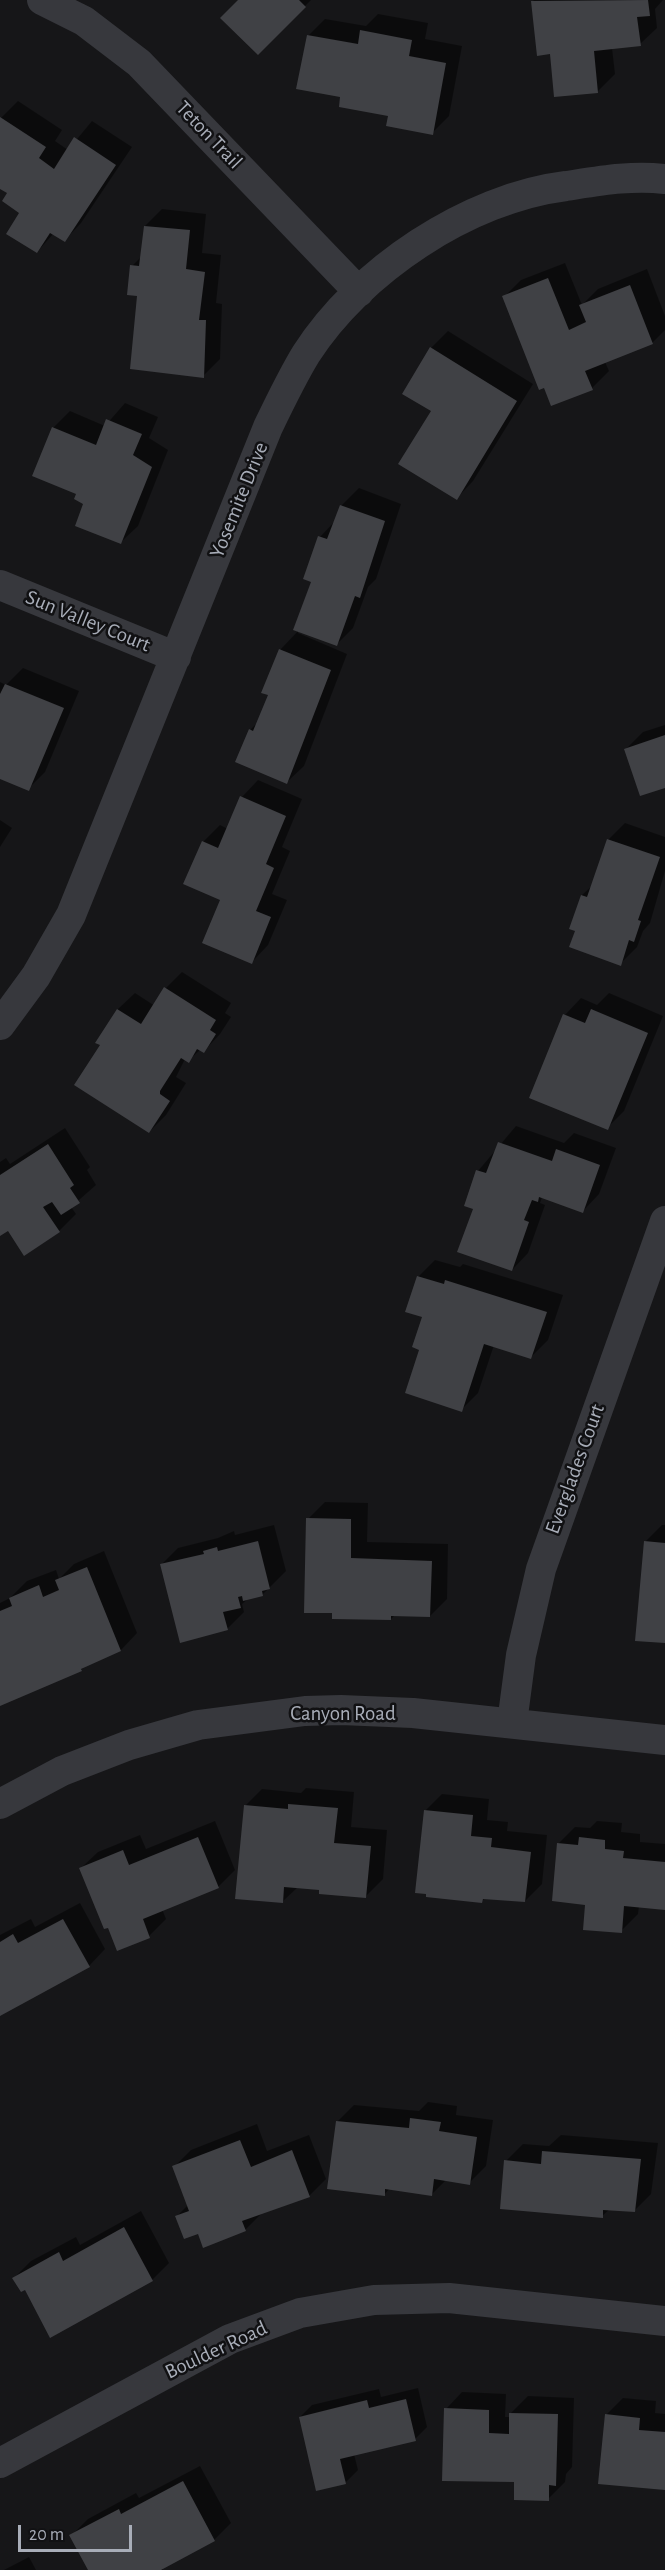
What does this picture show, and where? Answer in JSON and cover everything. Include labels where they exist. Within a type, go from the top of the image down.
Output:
[{"type":"street","name":"Teton Trail","points":[[42,0],[84,21],[139,63],[359,292]]},
{"type":"street","name":"Yosemite Drive","points":[[0,1025],[36,976],[71,915],[282,397],[306,354],[359,292],[415,247],[497,203],[549,186],[600,179],[665,179]]},
{"type":"street","name":"Sun Valley Court","points":[[0,585],[176,657]]},
{"type":"street","name":"Everglades Court","points":[[512,1724],[521,1655],[541,1569],[665,1221]]},
{"type":"street","name":"Canyon Road","points":[[0,1804],[62,1771],[129,1745],[198,1725],[234,1719],[341,1710],[512,1724],[665,1740]]},
{"type":"street","name":"Boulder Road","points":[[0,2463],[230,2339],[300,2313],[374,2300],[449,2298],[665,2321]]},
{"type":"building","points":[[238,0],[299,0],[306,7],[258,55],[220,18]]},
{"type":"building","points":[[648,0],[650,16],[637,17],[641,46],[594,51],[598,93],[554,97],[550,54],[537,56],[531,1]]},
{"type":"building","points":[[360,30],[412,40],[409,56],[446,63],[433,135],[386,126],[388,116],[339,107],[340,97],[296,89],[307,35],[358,44]]},
{"type":"building","points":[[0,117],[46,147],[39,158],[54,169],[74,137],[116,165],[65,242],[50,233],[37,253],[6,234],[19,213],[2,201],[7,193],[0,189]]},
{"type":"building","points":[[144,226],[190,230],[186,269],[205,272],[199,320],[206,320],[204,378],[130,369],[137,296],[127,295],[130,265],[139,266]]},
{"type":"building","points":[[548,278],[569,330],[586,322],[579,305],[630,285],[653,344],[585,371],[593,390],[551,406],[544,388],[539,390],[502,296]]},
{"type":"building","points":[[430,347],[517,401],[457,500],[398,464],[431,411],[402,394]]},
{"type":"building","points":[[106,419],[142,434],[133,455],[152,467],[121,544],[75,526],[83,504],[74,499],[76,494],[32,476],[52,427],[96,445]]},
{"type":"building","points":[[340,505],[385,521],[360,598],[355,596],[337,646],[293,630],[311,582],[303,579],[318,536],[327,539]]},
{"type":"building","points":[[279,649],[331,670],[287,784],[235,762],[249,729],[253,731],[268,695],[261,693]]},
{"type":"building","points":[[5,684],[64,708],[29,791],[0,779],[0,694]]},
{"type":"building","points":[[665,735],[665,788],[640,796],[624,749]]},
{"type":"building","points":[[240,796],[286,816],[266,864],[274,868],[256,911],[271,917],[252,964],[202,943],[220,900],[183,884],[202,841],[218,848]]},
{"type":"building","points":[[607,839],[660,857],[638,920],[641,921],[634,942],[629,940],[621,966],[569,947],[575,931],[569,929],[581,895],[587,897]]},
{"type":"building","points":[[164,987],[216,1020],[210,1030],[216,1034],[204,1053],[197,1049],[189,1063],[181,1058],[160,1091],[160,1094],[170,1101],[149,1133],[74,1085],[100,1045],[95,1043],[117,1009],[141,1024]]},
{"type":"building","points":[[591,1009],[648,1033],[608,1130],[529,1098],[563,1014],[585,1023]]},
{"type":"building","points":[[498,1142],[552,1161],[556,1149],[600,1165],[583,1213],[539,1197],[538,1202],[532,1200],[524,1220],[529,1222],[512,1271],[457,1252],[473,1209],[464,1206],[476,1170],[486,1173]]},
{"type":"building","points":[[48,1144],[74,1185],[70,1188],[80,1203],[61,1215],[52,1202],[43,1207],[60,1232],[24,1256],[8,1231],[0,1236],[0,1175]]},
{"type":"building","points":[[417,1276],[444,1284],[445,1280],[547,1312],[531,1359],[484,1344],[462,1412],[405,1393],[419,1350],[412,1347],[422,1317],[405,1312]]},
{"type":"building","points":[[306,1518],[351,1519],[351,1558],[432,1561],[430,1617],[391,1616],[391,1620],[332,1619],[332,1613],[304,1613]]},
{"type":"building","points":[[258,1541],[270,1589],[262,1591],[263,1596],[243,1601],[242,1596],[238,1597],[241,1608],[223,1612],[228,1630],[180,1643],[160,1564],[204,1554],[203,1551],[217,1547],[218,1551]]},
{"type":"building","points":[[644,1541],[665,1543],[665,1643],[635,1641]]},
{"type":"building","points":[[87,1567],[121,1651],[81,1669],[82,1671],[0,1706],[0,1611],[12,1606],[9,1598],[39,1585],[43,1597],[59,1590],[55,1580]]},
{"type":"building","points":[[288,1804],[338,1808],[334,1843],[371,1846],[366,1898],[319,1894],[319,1890],[284,1887],[283,1903],[235,1899],[244,1805],[288,1809]]},
{"type":"building","points":[[424,1810],[473,1815],[471,1836],[492,1838],[491,1847],[531,1852],[525,1902],[483,1899],[482,1903],[426,1897],[426,1894],[415,1893]]},
{"type":"building","points":[[198,1837],[219,1888],[143,1919],[150,1938],[117,1951],[108,1928],[104,1929],[79,1868],[123,1850],[129,1865]]},
{"type":"building","points":[[579,1837],[605,1840],[605,1849],[624,1851],[623,1858],[665,1862],[665,1910],[624,1906],[622,1933],[583,1930],[585,1905],[552,1901],[557,1843],[578,1845]]},
{"type":"building","points":[[63,1919],[90,1967],[0,2016],[0,1942],[13,1934],[18,1943]]},
{"type":"building","points":[[410,2118],[441,2122],[439,2131],[477,2137],[470,2185],[434,2179],[432,2196],[385,2189],[385,2196],[327,2189],[336,2121],[409,2128]]},
{"type":"building","points":[[240,2140],[251,2167],[292,2150],[310,2197],[242,2221],[246,2231],[203,2248],[198,2234],[184,2239],[175,2216],[189,2211],[172,2166]]},
{"type":"building","points":[[542,2151],[641,2159],[635,2212],[603,2210],[603,2218],[500,2209],[504,2160],[541,2164]]},
{"type":"building","points":[[124,2227],[153,2281],[50,2338],[25,2290],[21,2292],[12,2278],[59,2252],[63,2261]]},
{"type":"building","points":[[406,2399],[416,2441],[340,2459],[346,2484],[316,2491],[299,2417],[367,2400],[369,2408]]},
{"type":"building","points":[[444,2408],[489,2410],[489,2433],[509,2434],[509,2413],[558,2414],[556,2486],[549,2485],[549,2501],[514,2500],[514,2482],[442,2481]]},
{"type":"building","points":[[605,2414],[640,2418],[639,2430],[665,2432],[665,2490],[598,2484]]},
{"type":"building","points":[[183,2481],[215,2541],[161,2570],[88,2570],[69,2535],[119,2509],[121,2514]]}]
